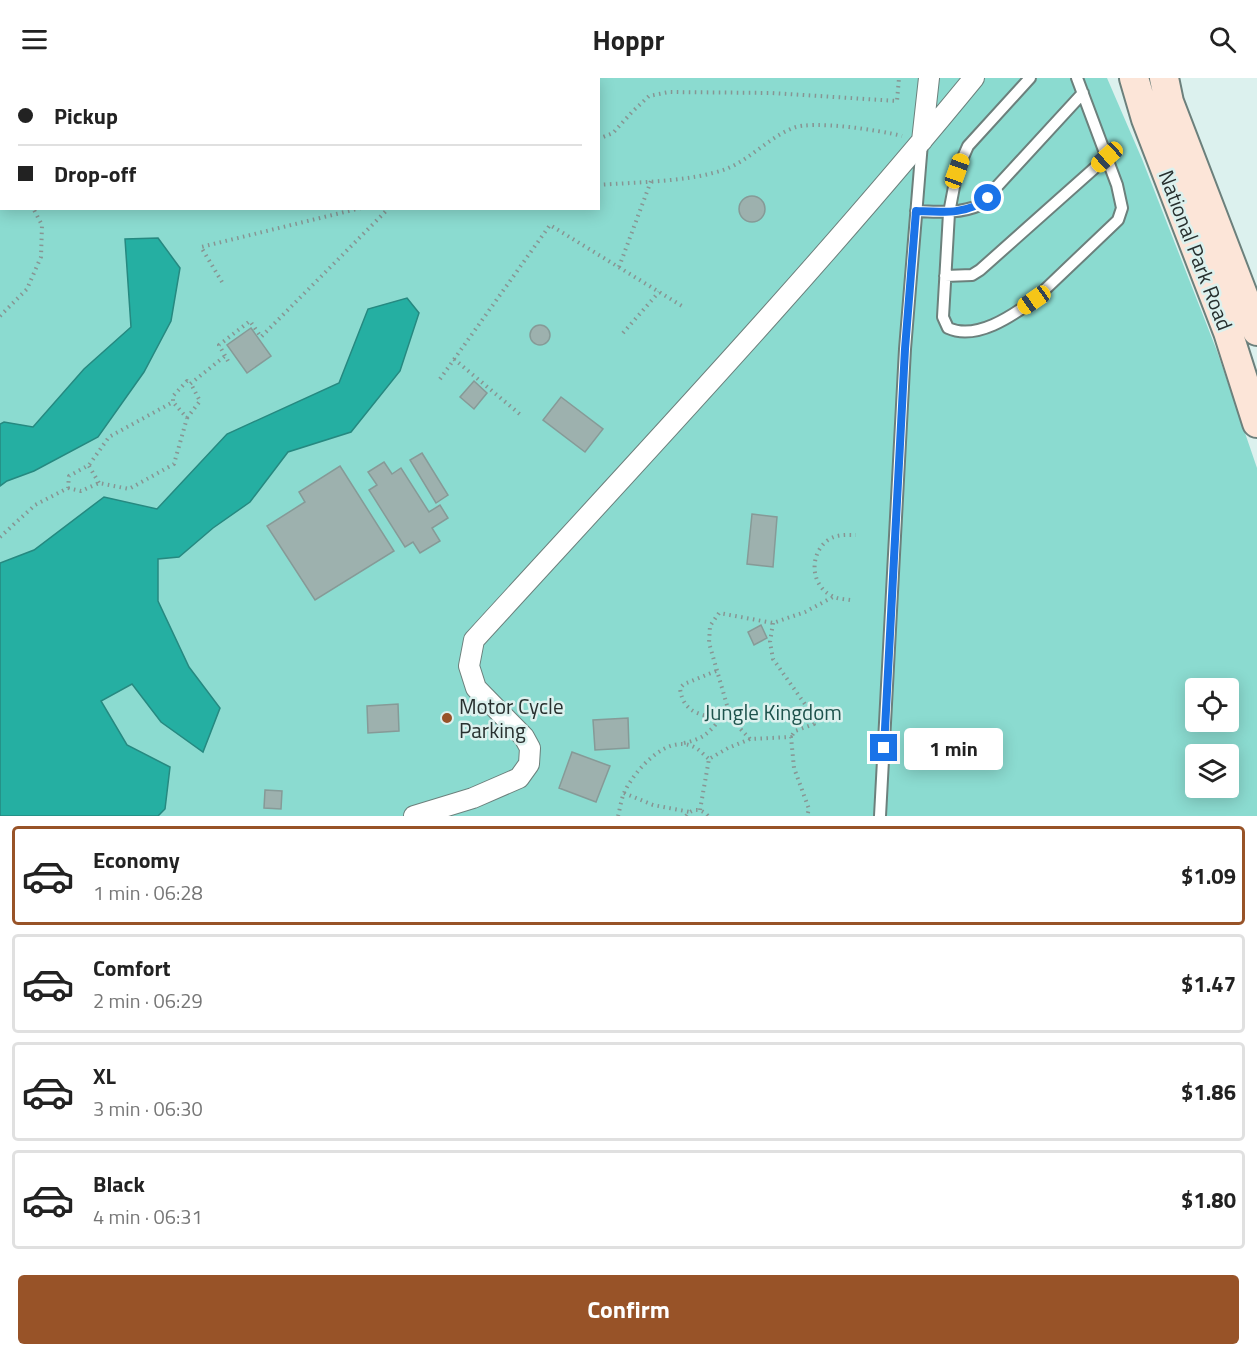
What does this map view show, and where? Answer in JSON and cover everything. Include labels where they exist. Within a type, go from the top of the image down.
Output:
[{"type":"main road","name":"National Park Road","points":[[1134,78],[1146,119],[1228,332],[1257,423]]},
{"type":"main road","name":"National Park Road","points":[[1164,78],[1169,102],[1255,320]]},
{"type":"street","points":[[414,816],[431,813],[473,798],[519,778],[529,764],[530,748],[524,737],[476,688],[469,666],[474,640],[750,339],[974,78]]},
{"type":"street","points":[[922,141],[928,85],[956,99]]},
{"type":"lane","points":[[1030,78],[969,146],[962,155],[957,171],[949,213],[943,317],[948,328],[958,333],[986,327],[1034,300],[1119,220],[1122,208],[1121,198],[1077,78]]},
{"type":"lane","points":[[916,211],[949,213],[980,205],[1083,93]]},
{"type":"lane","points":[[880,816],[905,349],[922,141]]},
{"type":"lane","points":[[945,276],[972,275],[980,270],[1107,157]]},
{"type":"path","points":[[600,138],[613,134],[650,96],[669,92],[772,93],[897,101],[899,78]]},
{"type":"path","points":[[600,185],[696,176],[726,169],[794,128],[812,125],[895,134],[922,141]]},
{"type":"path","points":[[619,267],[651,181]]},
{"type":"path","points":[[0,316],[27,289],[41,257],[42,225],[34,210]]},
{"type":"path","points":[[222,282],[201,247],[353,210]]},
{"type":"path","points":[[228,362],[219,345],[250,321],[261,337],[387,210]]},
{"type":"path","points":[[440,379],[550,225],[682,306]]},
{"type":"path","points":[[623,333],[659,292]]},
{"type":"path","points":[[190,384],[225,356]]},
{"type":"path","points":[[454,359],[522,416]]},
{"type":"path","points":[[0,537],[35,505],[68,488],[81,491],[99,483],[129,489],[174,464],[187,418],[200,401],[187,381],[173,396],[173,402],[187,418]]},
{"type":"path","points":[[68,488],[69,476],[88,465],[110,437],[173,402]]},
{"type":"path","points":[[88,465],[99,483]]},
{"type":"path","points":[[850,600],[833,597],[822,588],[815,576],[814,562],[819,549],[829,539],[842,534],[856,535]]},
{"type":"path","points":[[750,739],[731,719],[716,671],[709,636],[710,626],[719,613],[773,623],[805,612],[833,597]]},
{"type":"path","points":[[773,623],[770,642],[773,659],[814,717],[814,724],[795,731],[791,737],[794,768],[808,808],[807,816]]},
{"type":"path","points":[[716,671],[684,684],[680,688],[683,702],[689,709],[710,717],[731,719]]},
{"type":"path","points":[[618,816],[624,793],[637,771],[658,751],[698,740],[711,731],[722,717]]},
{"type":"path","points":[[700,810],[709,759],[728,747],[750,739],[791,737]]},
{"type":"path","points":[[680,744],[693,746],[709,759]]},
{"type":"path","points":[[624,793],[631,798],[653,805],[690,812],[700,810],[708,816]]},
{"type":"path","points":[[686,816],[690,812]]},
{"type":"green space","name":"Jungle Kingdom","points":[[600,78],[1107,78],[1142,159],[1217,351],[1257,468],[1257,816],[0,816],[0,210],[600,210]]},
{"type":"shaded area","points":[[158,238],[180,268],[171,321],[144,372],[98,437],[0,486],[0,424],[4,422],[33,427],[84,369],[131,327],[125,239]]},
{"type":"shaded area","points":[[407,298],[419,313],[400,371],[351,432],[288,452],[250,502],[213,528],[179,557],[158,559],[158,601],[189,667],[220,708],[203,752],[161,722],[132,684],[101,701],[127,745],[170,767],[165,809],[158,816],[0,816],[0,563],[34,550],[104,497],[157,509],[227,434],[339,383],[368,309]]},
{"type":"building","points":[[752,196],[761,200],[765,209],[761,218],[752,222],[743,218],[739,209],[743,200]]},
{"type":"building","points":[[540,325],[547,328],[550,335],[547,342],[540,345],[533,342],[530,335],[533,328]]},
{"type":"building","points":[[251,328],[271,356],[247,373],[227,345]]},
{"type":"building","points":[[474,381],[487,393],[474,409],[460,397]]},
{"type":"building","points":[[561,397],[603,429],[585,452],[543,420]]},
{"type":"building","points":[[422,453],[448,495],[436,503],[410,460]]},
{"type":"building","points":[[384,462],[392,474],[401,468],[429,512],[440,505],[448,518],[432,528],[440,541],[420,553],[413,542],[405,547],[369,490],[377,485],[368,472]]},
{"type":"building","points":[[340,466],[394,551],[315,600],[267,526],[305,502],[299,492]]},
{"type":"building","points":[[752,514],[777,517],[773,567],[747,564]]},
{"type":"building","points":[[761,625],[767,638],[754,645],[748,632]]},
{"type":"building","points":[[398,704],[399,731],[368,733],[367,706]]},
{"type":"building","points":[[628,718],[629,748],[595,750],[593,720]]},
{"type":"building","points":[[572,752],[610,766],[596,802],[559,788]]},
{"type":"building","points":[[265,790],[282,791],[281,809],[264,808]]},
{"type":"place","name":"Motor Cycle Parking","points":[[447,718]]},
{"type":"route","points":[[884,748],[905,349],[916,211],[949,213],[970,209],[980,205],[988,198]]}]
